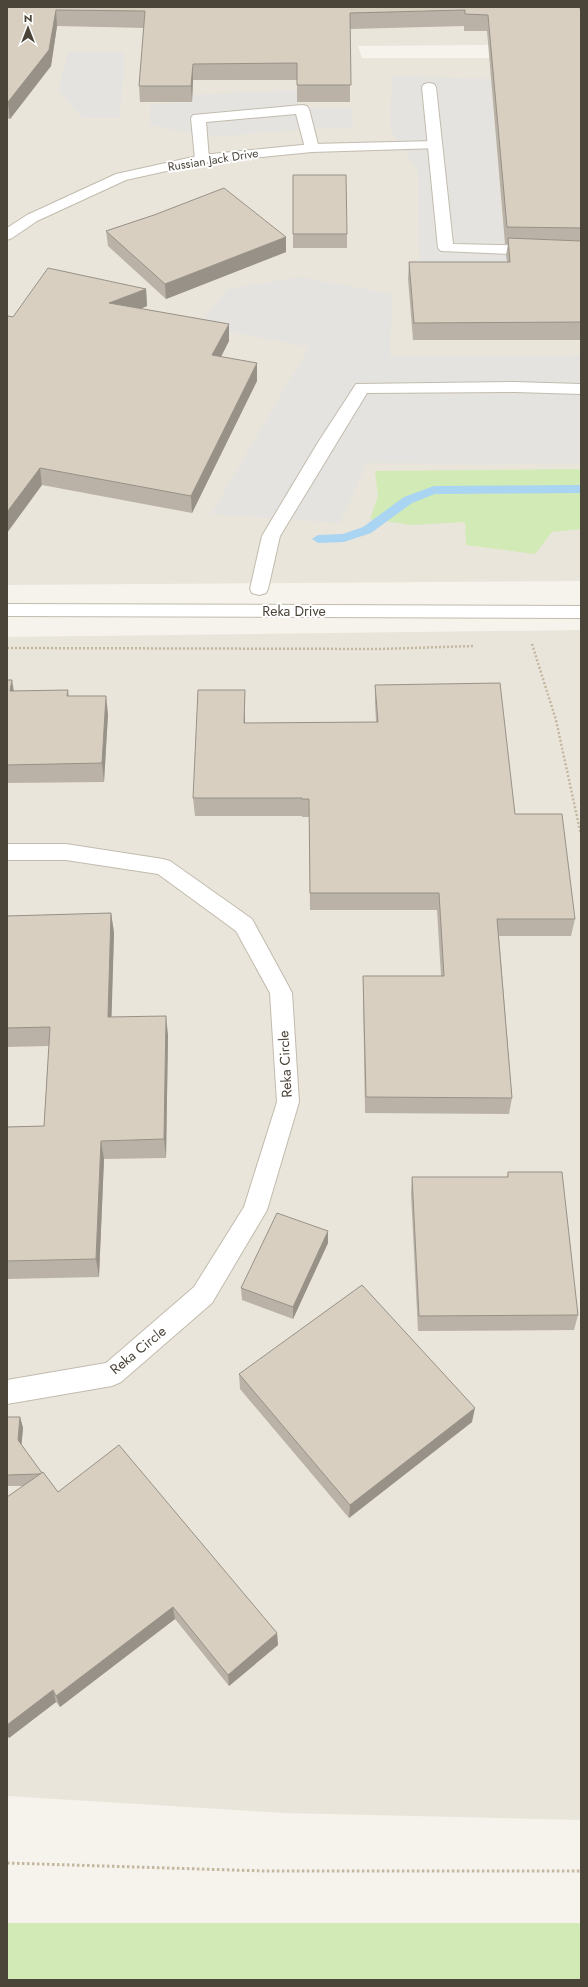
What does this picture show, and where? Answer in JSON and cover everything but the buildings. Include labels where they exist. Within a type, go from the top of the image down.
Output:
[{"type":"street","points":[[429,87],[446,248],[581,252]]},
{"type":"street","points":[[202,159],[198,118],[302,108],[312,148]]},
{"type":"street","name":"Russian Jack Drive","points":[[7,235],[32,218],[122,177],[202,159],[312,148],[435,145]]},
{"type":"street","points":[[259,589],[271,536],[326,444],[362,388],[514,387],[581,389]]},
{"type":"street","name":"Reka Drive","points":[[7,610],[581,612]]},
{"type":"street","name":"Reka Circle","points":[[7,852],[66,852],[163,867],[244,925],[281,993],[288,1102],[255,1210],[203,1295],[112,1374],[7,1392]]},
{"type":"path","points":[[538,643],[532,644],[556,720],[581,835]]},
{"type":"path","points":[[7,648],[381,649],[476,645]]},
{"type":"path","points":[[7,1863],[264,1871],[581,1871]]},
{"type":"shaded area","points":[[7,7],[581,7],[581,44],[358,46],[362,58],[581,58],[581,581],[7,585]]},
{"type":"shaded area","points":[[68,52],[125,53],[120,118],[82,118],[58,90]]},
{"type":"shaded area","points":[[392,76],[491,79],[502,222],[581,223],[581,264],[419,262],[418,171],[390,130]]},
{"type":"shaded area","points":[[297,90],[299,107],[352,108],[353,128],[308,129],[213,137],[149,125],[151,105],[192,102],[192,95]]},
{"type":"shaded area","points":[[300,277],[392,294],[390,356],[581,355],[581,464],[367,463],[340,523],[211,514],[309,347],[199,326],[227,289]]},
{"type":"shaded area","points":[[581,630],[581,1820],[284,1813],[7,1796],[7,637]]},
{"type":"green space","points":[[581,469],[581,529],[552,532],[535,554],[466,545],[465,522],[413,525],[370,519],[378,496],[375,471]]},
{"type":"green space","points":[[7,1923],[581,1923],[581,1980],[7,1980]]},
{"type":"waterway","points":[[318,539],[344,538],[367,530],[408,500],[434,490],[581,489]]}]
